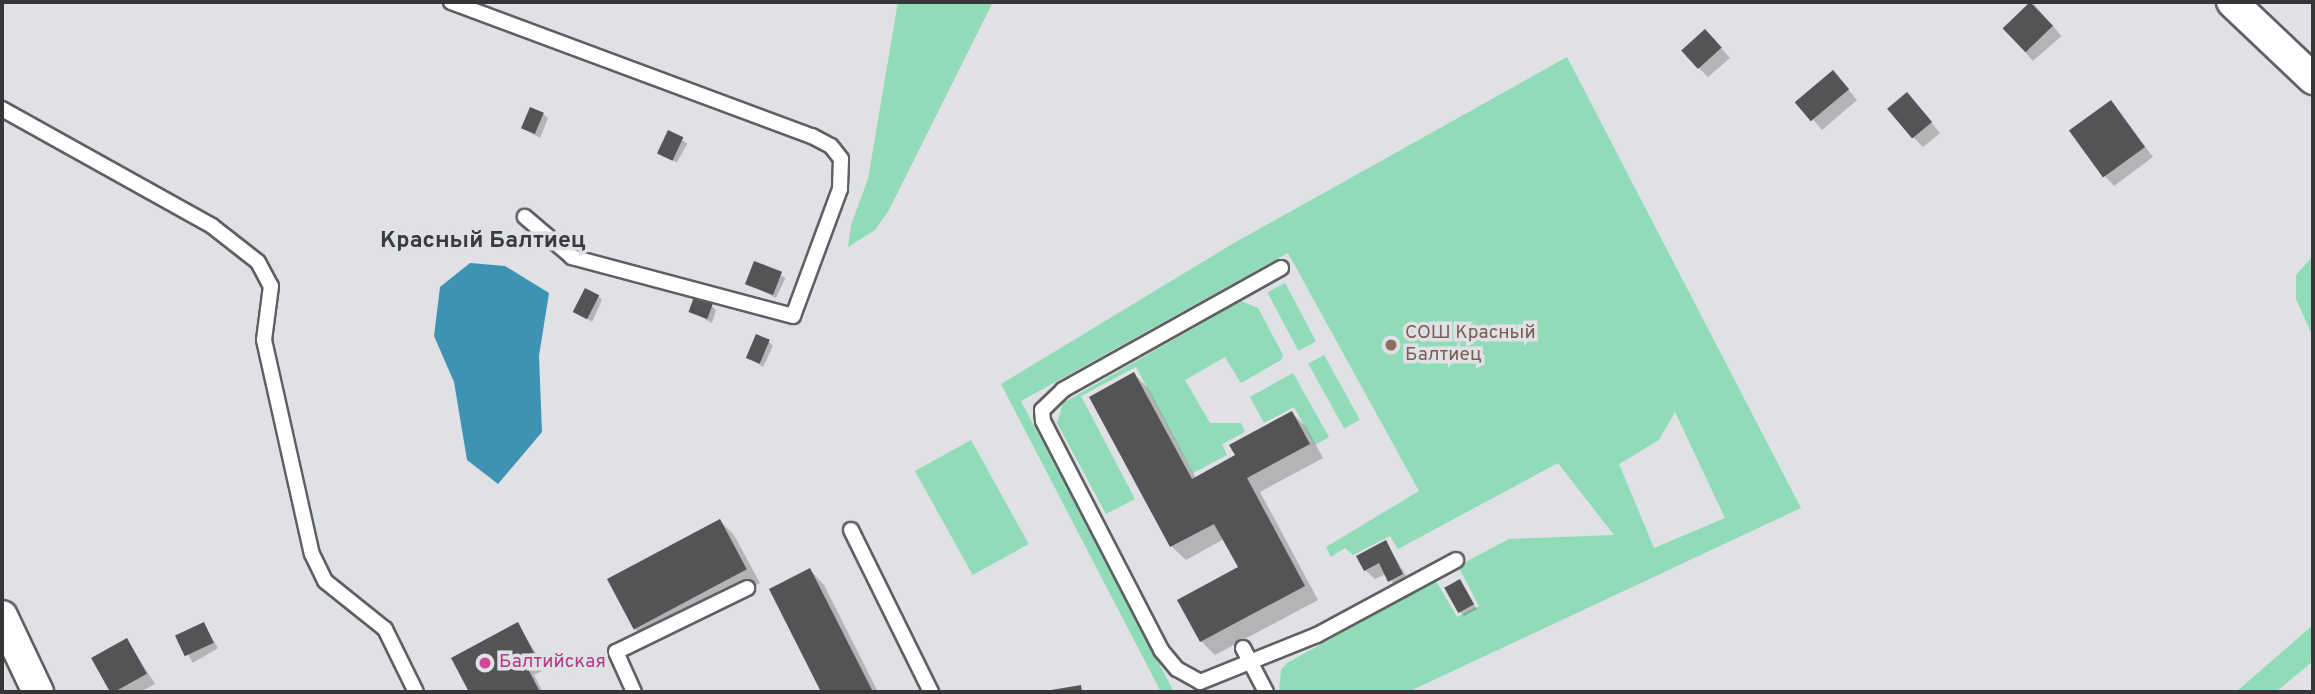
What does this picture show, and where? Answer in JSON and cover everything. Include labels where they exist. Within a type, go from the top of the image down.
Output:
[{"type":"street","points":[[2232,2],[2313,79]]},
{"type":"street","points":[[2,616],[38,692]]},
{"type":"lane","points":[[451,2],[812,136],[831,146],[841,159],[841,189],[793,316],[572,257],[525,217]]},
{"type":"lane","points":[[2,109],[212,226],[258,262],[271,286],[264,340],[312,554],[325,581],[385,629],[416,692]]},
{"type":"lane","points":[[1281,268],[1063,390],[1042,410],[1043,421],[1161,650],[1177,669],[1200,682],[1317,635],[1456,560]]},
{"type":"lane","points":[[851,530],[931,692]]},
{"type":"lane","points":[[634,692],[615,652],[747,588]]},
{"type":"lane","points":[[1243,648],[1266,692]]},
{"type":"green space","points":[[898,2],[993,2],[889,210],[875,230],[848,247],[851,225],[868,179]]},
{"type":"green space","points":[[1567,57],[1801,508],[1408,692],[1279,692],[1281,670],[1287,663],[1436,581],[1457,617],[1479,606],[1458,566],[1509,539],[1614,535],[1558,463],[1398,549],[1390,536],[1353,555],[1345,548],[1331,557],[1326,547],[1419,491],[1288,253],[1021,401],[1174,692],[1161,692],[1001,384],[1234,243]],"holes":[[[1675,412],[1725,518],[1654,548],[1619,464],[1659,440]]]},
{"type":"green space","points":[[2313,256],[2313,337],[2296,299],[2296,275]]},
{"type":"green space","points":[[1285,283],[1316,341],[1298,351],[1267,292]]},
{"type":"green space","points":[[1241,301],[1258,308],[1283,355],[1281,360],[1241,383],[1225,357],[1185,380],[1210,423],[1241,423],[1245,432],[1222,444],[1227,455],[1193,473],[1136,367],[1081,396],[1135,499],[1106,514],[1057,423],[1063,403]]},
{"type":"green space","points":[[1324,355],[1360,420],[1344,428],[1308,364]]},
{"type":"green space","points":[[1293,373],[1329,437],[1315,445],[1294,407],[1264,423],[1250,397]]},
{"type":"green space","points":[[971,440],[1029,544],[973,575],[915,471]]},
{"type":"green space","points":[[2313,625],[2313,661],[2276,692],[2236,692]]},
{"type":"water","points":[[470,263],[505,266],[549,293],[539,356],[542,432],[498,484],[467,460],[454,382],[434,336],[440,287]]},
{"type":"building","points":[[2030,2],[2053,26],[2026,52],[2003,28]]},
{"type":"building","points":[[1705,29],[1722,48],[1698,69],[1681,50]]},
{"type":"building","points":[[1833,70],[1849,89],[1811,121],[1795,102]]},
{"type":"building","points":[[1907,92],[1932,122],[1912,139],[1887,109]]},
{"type":"building","points":[[2111,100],[2145,147],[2103,177],[2069,131]]},
{"type":"building","points":[[530,107],[544,113],[535,134],[521,128]]},
{"type":"building","points":[[668,130],[683,137],[672,161],[657,154]]},
{"type":"building","points":[[754,261],[782,272],[773,295],[745,284]]},
{"type":"building","points":[[585,288],[599,295],[587,319],[573,312]]},
{"type":"building","points":[[694,297],[713,304],[707,319],[689,312]]},
{"type":"building","points":[[756,334],[770,340],[760,364],[746,358]]},
{"type":"building","points":[[1134,372],[1192,479],[1235,455],[1229,445],[1292,411],[1310,444],[1247,478],[1305,586],[1200,642],[1177,600],[1238,567],[1214,524],[1170,547],[1089,397]]},
{"type":"building","points":[[720,519],[747,569],[634,629],[607,579]]},
{"type":"building","points":[[1386,540],[1403,574],[1388,582],[1379,563],[1364,571],[1356,556]]},
{"type":"building","points":[[810,568],[873,692],[821,692],[769,589]]},
{"type":"building","points":[[1460,579],[1474,604],[1458,613],[1444,588]]},
{"type":"building","points":[[204,622],[214,643],[185,656],[175,636]]},
{"type":"building","points":[[518,622],[537,659],[526,665],[540,692],[469,692],[451,658]]},
{"type":"building","points":[[127,638],[147,674],[110,692],[91,658]]},
{"type":"building","points":[[1081,685],[1082,692],[1045,692],[1045,691]]},
{"type":"place","name":"СОШ Красный Балтиец","points":[[1391,345]]},
{"type":"place","name":"Балтийская","points":[[485,663]]},
{"type":"district","name":"Красный Балтиец","points":[[483,242]]}]
